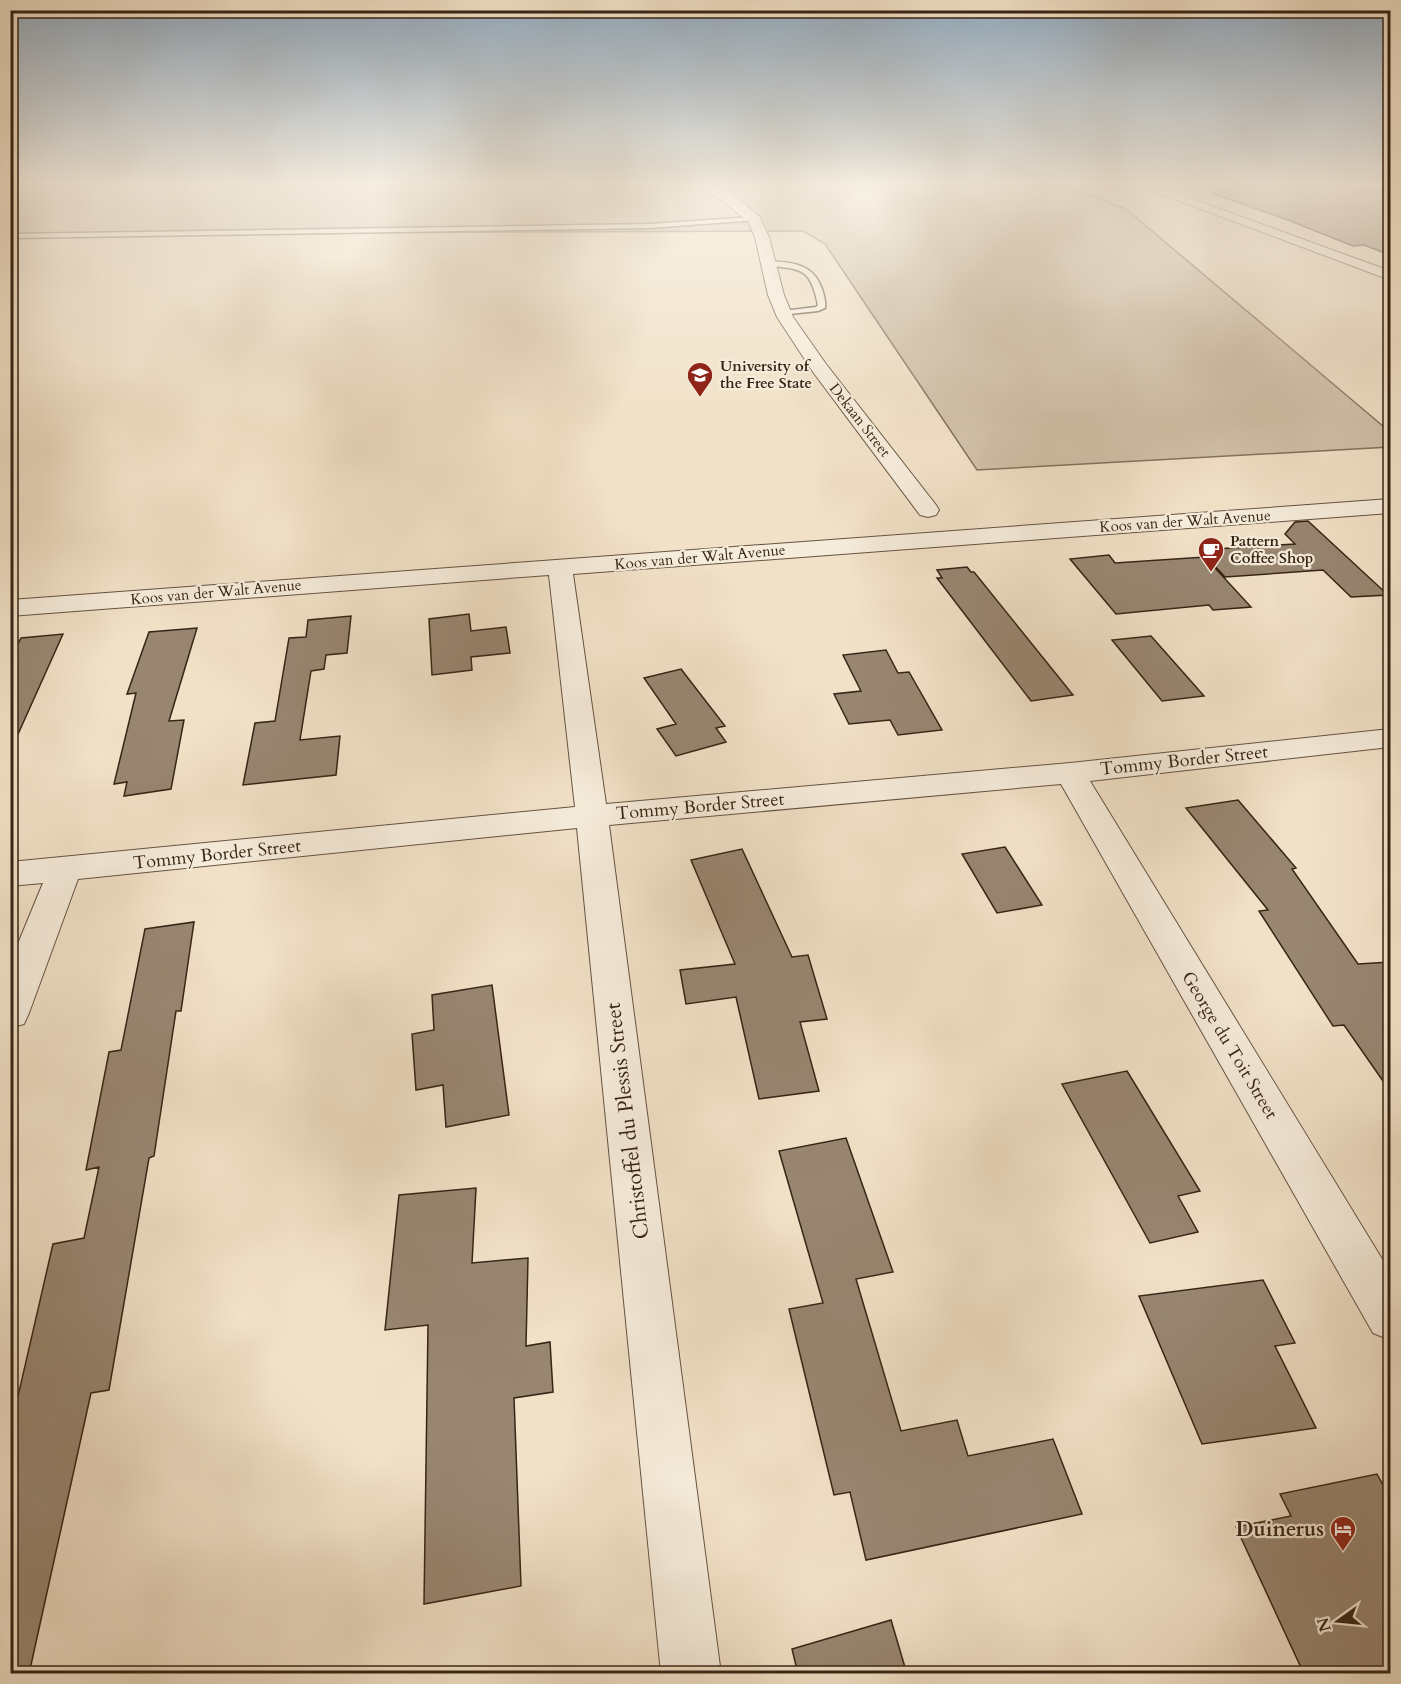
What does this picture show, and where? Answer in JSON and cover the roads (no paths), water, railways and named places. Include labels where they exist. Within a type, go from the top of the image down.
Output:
[{"type":"street","points":[[1348,261],[1390,276]]},
{"type":"street","name":"Dekaan Street","points":[[767,263],[783,313],[819,368],[928,510]]},
{"type":"street","name":"Koos van der Walt Avenue","points":[[10,608],[1390,506]]},
{"type":"street","name":"Christoffel du Plessis Street","points":[[561,568],[592,816],[691,1674]]},
{"type":"street","name":"Tommy Border Street","points":[[10,874],[592,816],[1070,773],[1390,738]]},
{"type":"street","name":"George du Toit Street","points":[[1070,773],[1390,1317]]},
{"type":"street","points":[[10,1013],[65,869]]},
{"type":"lane","points":[[767,263],[791,264],[806,268],[812,272],[819,288],[822,306],[818,309],[783,313]]},
{"type":"place","name":"University of the Free State","points":[[700,398]]},
{"type":"place","name":"Pattern Coffee Shop","points":[[1211,573]]},
{"type":"place","name":"Duinerus","points":[[1343,1552]]}]
